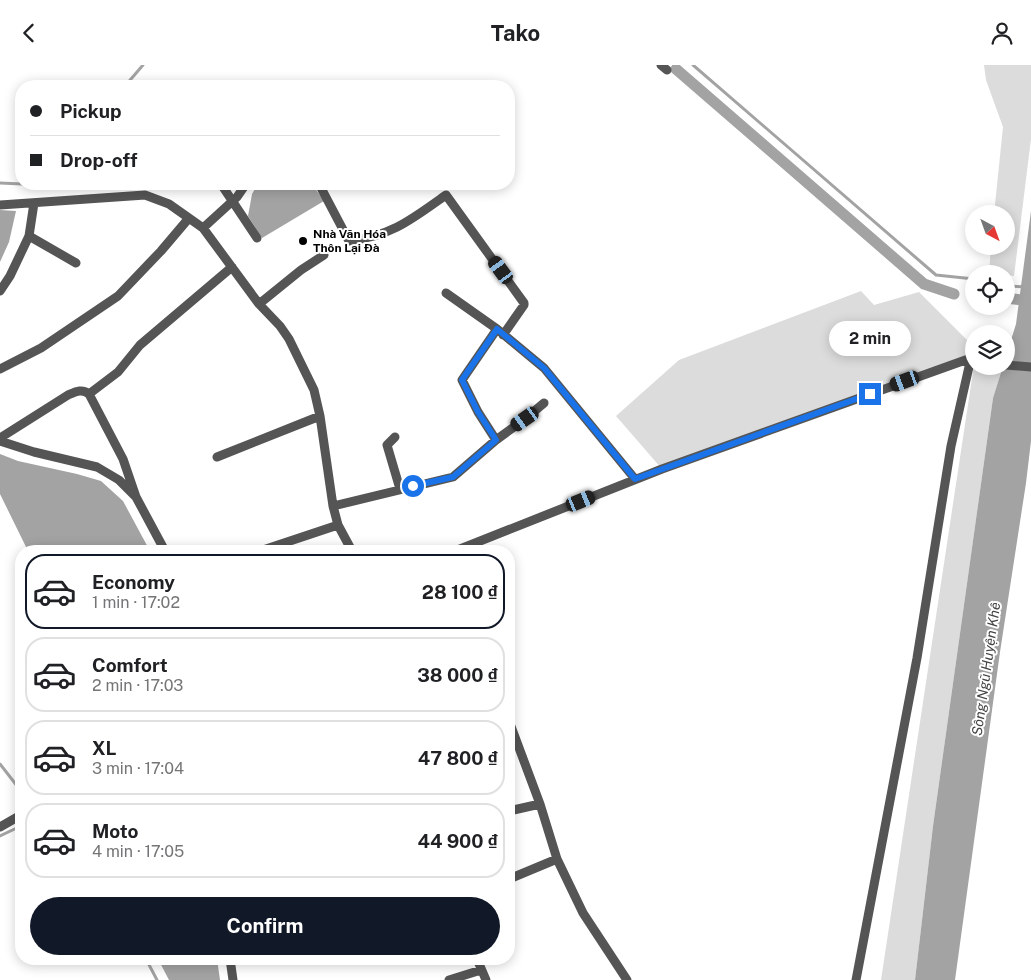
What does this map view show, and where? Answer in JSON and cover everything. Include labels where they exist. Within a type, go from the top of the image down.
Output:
[{"type":"street","points":[[226,190],[257,238]]},
{"type":"street","points":[[203,228],[241,190]]},
{"type":"street","points":[[322,190],[349,241],[386,233],[401,226],[446,195],[524,303],[462,380],[478,412],[496,440]]},
{"type":"street","points":[[0,205],[145,195],[169,204],[203,228],[259,304],[280,326],[289,339],[314,390],[320,417],[333,506],[338,525],[349,545]]},
{"type":"street","points":[[0,291],[10,276],[30,236],[34,203]]},
{"type":"street","points":[[0,369],[41,347],[118,296],[161,251],[189,218]]},
{"type":"street","points":[[30,236],[76,263]]},
{"type":"street","points":[[259,304],[301,270],[324,255]]},
{"type":"street","points":[[89,395],[118,372],[140,345],[232,267]]},
{"type":"street","points":[[446,293],[500,332],[544,368],[635,479]]},
{"type":"street","points":[[470,545],[635,479],[965,361]]},
{"type":"street","points":[[1015,366],[1031,367]]},
{"type":"street","points":[[856,980],[917,658],[951,446],[968,375]]},
{"type":"street","points":[[0,440],[68,395],[78,391],[85,391],[89,395],[123,459],[136,497],[162,545]]},
{"type":"street","points":[[333,506],[453,477],[496,440],[544,403]]},
{"type":"street","points":[[217,457],[320,417]]},
{"type":"street","points":[[395,437],[387,445],[400,489]]},
{"type":"street","points":[[0,440],[34,453],[96,467],[119,480],[136,497]]},
{"type":"street","points":[[278,545],[338,525]]},
{"type":"street","points":[[515,737],[540,804],[557,859],[583,913],[627,980]]},
{"type":"street","points":[[515,810],[540,804]]},
{"type":"street","points":[[0,827],[15,818]]},
{"type":"street","points":[[515,876],[557,859]]},
{"type":"street","points":[[231,965],[233,980]]},
{"type":"street","points":[[479,965],[486,980]]},
{"type":"street","points":[[449,980],[481,970]]},
{"type":"shaded area","points":[[984,65],[1031,65],[1031,139],[1015,268],[1015,265],[990,265],[990,255],[1015,255],[1015,205],[995,205],[1003,127],[986,80]]},
{"type":"shaded area","points":[[861,291],[874,305],[919,292],[965,338],[965,360],[662,469],[616,416],[679,360]]},
{"type":"shaded area","points":[[972,375],[1000,375],[993,398],[933,826],[915,980],[881,980]]},
{"type":"water","points":[[254,190],[316,190],[324,201],[262,238],[248,216]]},
{"type":"water","points":[[0,210],[16,211],[9,242],[0,262]]},
{"type":"water","name":"Sông Ngũ Huyện Khê","points":[[1031,211],[1031,441],[955,980],[915,980],[933,826],[993,398],[1000,375],[1015,375],[1016,324]]},
{"type":"water","points":[[0,454],[18,461],[101,481],[123,501],[147,545],[25,545],[0,494]]},
{"type":"water","points":[[161,965],[218,965],[220,980],[169,980]]},
{"type":"waterway","points":[[130,80],[143,65]]},
{"type":"waterway","points":[[693,65],[936,275],[965,278]]},
{"type":"waterway","points":[[676,69],[924,284],[954,294]]},
{"type":"waterway","points":[[0,183],[15,184]]},
{"type":"waterway","points":[[1015,286],[1031,287]]},
{"type":"waterway","points":[[1015,299],[1031,301]]},
{"type":"waterway","points":[[0,764],[15,783]]},
{"type":"waterway","points":[[0,836],[15,829]]},
{"type":"waterway","points":[[149,965],[157,980]]},
{"type":"place","name":"Nhà Văn Hóa Thôn Lại Đà","points":[[303,241]]},
{"type":"route","points":[[413,486],[453,477],[496,440],[478,412],[462,380],[497,329],[544,368],[635,479],[870,394]]}]
